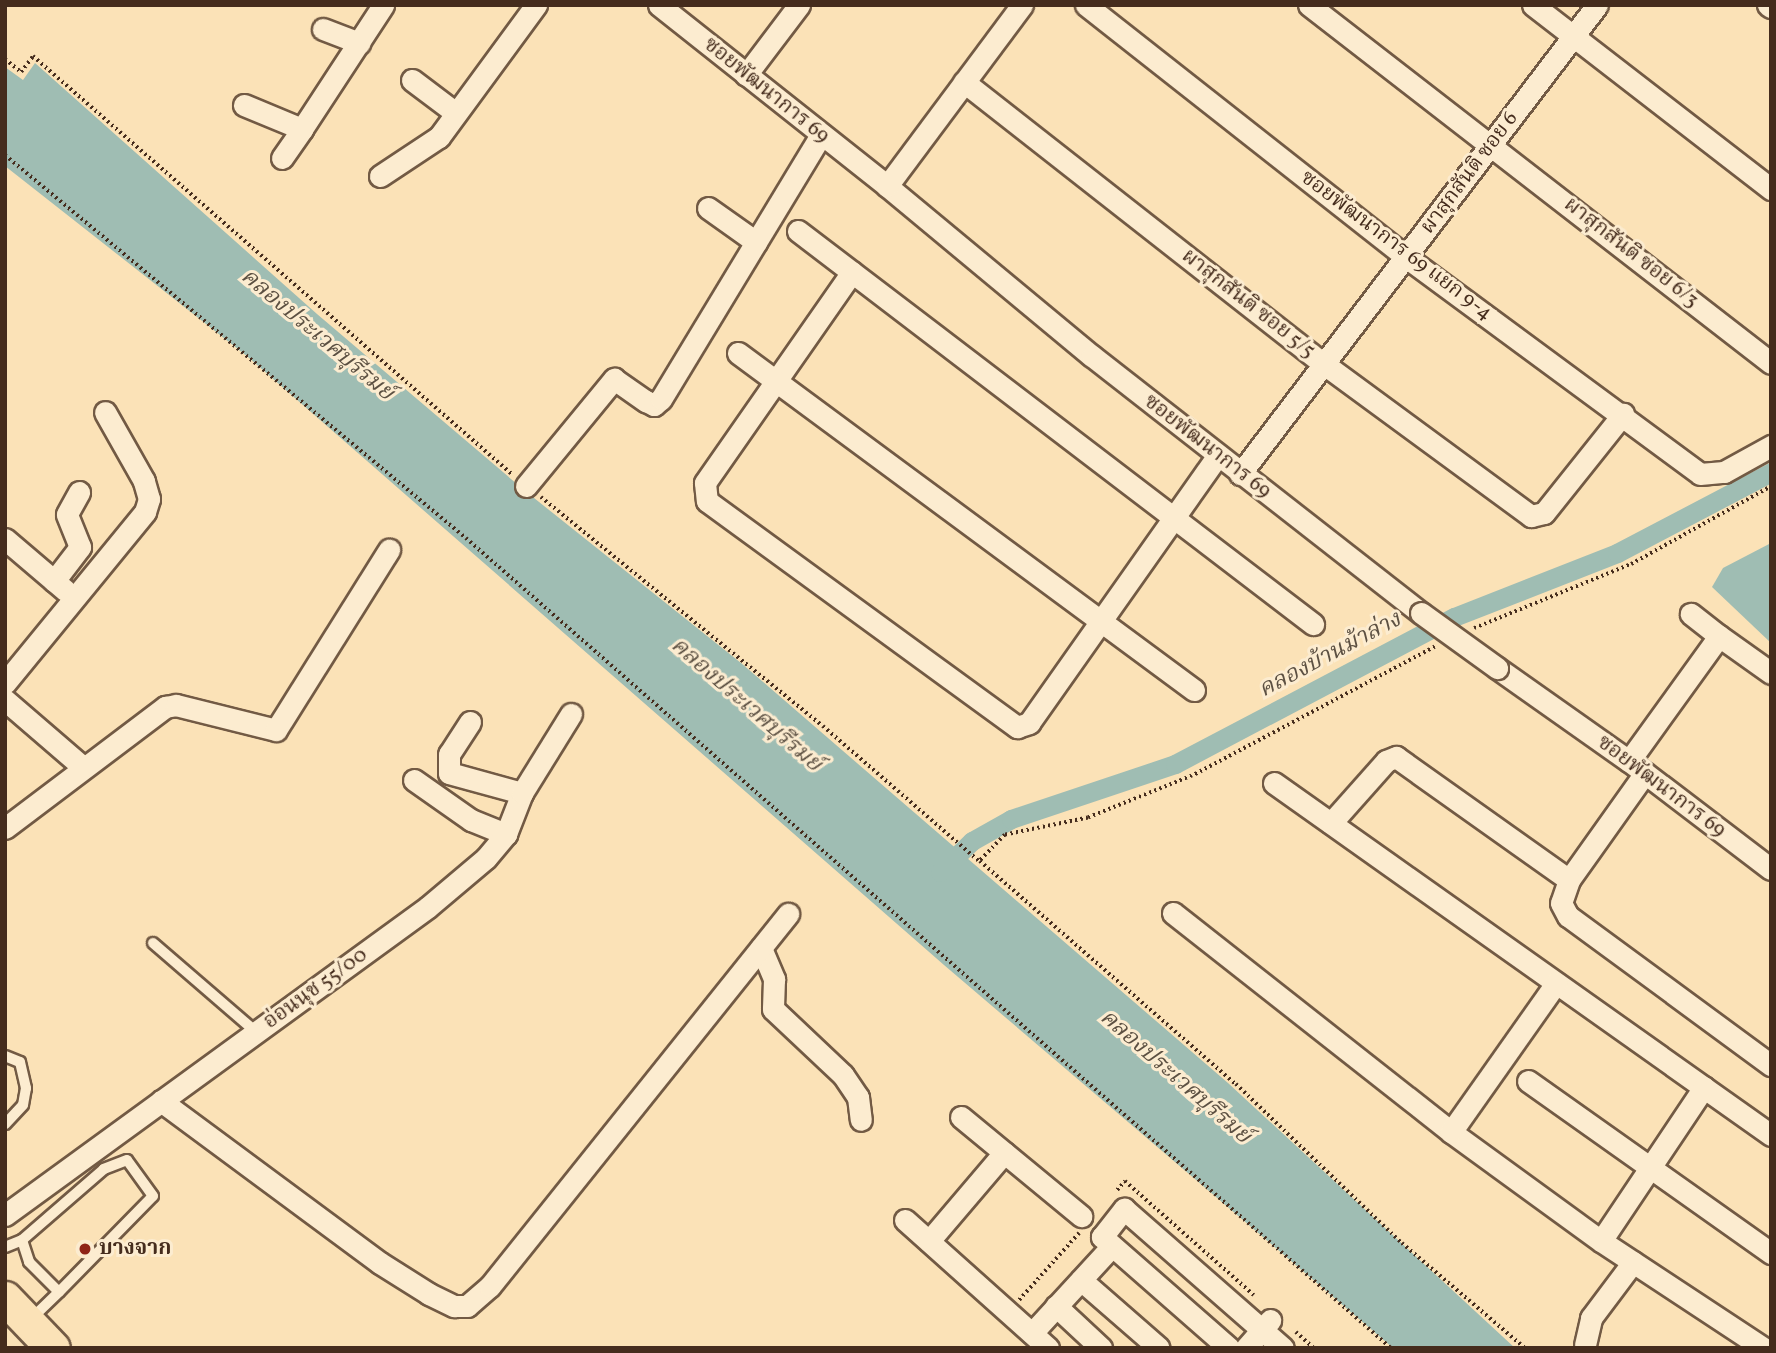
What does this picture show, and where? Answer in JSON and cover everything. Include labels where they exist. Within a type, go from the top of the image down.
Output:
[{"type":"main road","points":[[5,1298],[53,1348]]},
{"type":"street","points":[[282,158],[383,5]]},
{"type":"street","points":[[380,176],[439,137],[536,5]]},
{"type":"street","name":"ซอยพัฒนาการ 69","points":[[659,5],[688,14],[746,75],[887,186],[1240,474],[1421,613],[1637,767],[1771,869]]},
{"type":"street","points":[[746,75],[799,5]]},
{"type":"street","points":[[887,186],[1022,5]]},
{"type":"street","name":"ซอยพัฒนาการ 69 แยก 9-4","points":[[1086,5],[1406,257],[1623,414],[1700,474],[1713,475],[1771,446]]},
{"type":"street","name":"ผาสุกสันติ ซอย 6/3","points":[[1309,5],[1492,144],[1771,363]]},
{"type":"street","points":[[1533,5],[1771,189]]},
{"type":"street","name":"ผาสุกสันติ ซอย 6","points":[[1240,474],[1598,5]]},
{"type":"street","points":[[323,29],[359,43]]},
{"type":"street","points":[[412,80],[456,113]]},
{"type":"street","name":"ผาสุกสันติ ซอย 5/5","points":[[964,82],[1324,364],[1531,516],[1538,517],[1623,414]]},
{"type":"street","points":[[244,105],[302,129]]},
{"type":"street","points":[[526,486],[614,379],[654,405],[660,399],[821,135]]},
{"type":"street","points":[[708,208],[756,242]]},
{"type":"street","points":[[799,231],[1173,520],[1313,624]]},
{"type":"street","points":[[852,272],[778,383],[705,483],[707,501],[723,517],[1017,727],[1029,723],[1098,621],[1218,456]]},
{"type":"street","points":[[738,353],[1194,690]]},
{"type":"street","points":[[5,683],[145,512],[149,499],[144,481],[105,412]]},
{"type":"street","points":[[54,581],[80,547],[67,514],[79,492]]},
{"type":"street","points":[[5,539],[74,598]]},
{"type":"street","points":[[5,828],[165,707],[176,705],[276,730],[389,550]]},
{"type":"street","points":[[1691,614],[1771,673]]},
{"type":"street","points":[[1719,636],[1569,880],[1561,902],[1568,916],[1771,1065]]},
{"type":"street","points":[[5,700],[83,767]]},
{"type":"street","name":"อ่อนนุช 55/00","points":[[5,1215],[428,907],[486,858],[506,834],[522,793],[571,714]]},
{"type":"street","points":[[470,722],[449,754],[449,773],[522,793]]},
{"type":"street","points":[[1331,823],[1386,761],[1396,757],[1569,880]]},
{"type":"street","points":[[414,780],[471,820],[506,834]]},
{"type":"street","points":[[1274,783],[1771,1135]]},
{"type":"street","points":[[1172,913],[1451,1132],[1601,1241],[1763,1348]]},
{"type":"street","points":[[161,1101],[380,1263],[429,1294],[454,1306],[467,1306],[490,1286],[788,914]]},
{"type":"street","points":[[761,948],[774,979],[773,1009],[843,1075],[858,1097],[861,1120]]},
{"type":"street","points":[[1451,1132],[1556,983]]},
{"type":"street","points":[[1528,1081],[1771,1253]]},
{"type":"street","points":[[1601,1241],[1704,1087]]},
{"type":"street","points":[[961,1116],[1081,1224]]},
{"type":"street","points":[[929,1241],[1004,1153]]},
{"type":"street","points":[[1229,1348],[1101,1237],[1124,1209],[1265,1317],[1288,1338]]},
{"type":"street","points":[[905,1220],[1048,1348]]},
{"type":"street","points":[[1032,1333],[1112,1246]]},
{"type":"street","points":[[1585,1345],[1591,1318],[1633,1262]]},
{"type":"street","points":[[1081,1280],[1159,1348]]},
{"type":"street","points":[[1056,1307],[1101,1348]]},
{"type":"street","points":[[1246,1348],[1265,1317]]},
{"type":"lane","points":[[153,943],[257,1032]]},
{"type":"lane","points":[[5,1056],[20,1062],[26,1088],[23,1105],[5,1124]]},
{"type":"lane","points":[[5,1247],[22,1240],[116,1162],[130,1162],[153,1196],[27,1322]]},
{"type":"lane","points":[[22,1240],[29,1262],[59,1292]]},
{"type":"path","points":[[5,59],[21,72],[33,57],[526,486],[812,717],[952,841],[980,861],[1236,1084],[1402,1243],[1524,1348]]},
{"type":"path","points":[[5,155],[466,538],[1391,1348]]},
{"type":"path","points":[[1466,632],[1630,564],[1771,486]]},
{"type":"path","points":[[980,861],[1005,835],[1088,818],[1192,776],[1444,643]]},
{"type":"path","points":[[1107,1201],[1125,1181],[1265,1317]]},
{"type":"path","points":[[1008,1312],[1081,1224]]},
{"type":"path","points":[[1288,1338],[1314,1348]]},
{"type":"water","name":"คลองประเวศบุรีรมย์","points":[[35,63],[317,314],[524,490],[741,663],[1228,1083],[1515,1348],[1393,1348],[944,965],[248,357],[5,166],[5,67],[23,80]]},
{"type":"water","points":[[1771,543],[1771,643],[1712,587],[1723,568]]},
{"type":"waterway","name":"คลองบ้านม้าล่าง","points":[[940,872],[972,841],[1011,819],[1175,764],[1454,617],[1617,553],[1771,472]]},
{"type":"place","name":"บางจาก","points":[[85,1249]]}]
